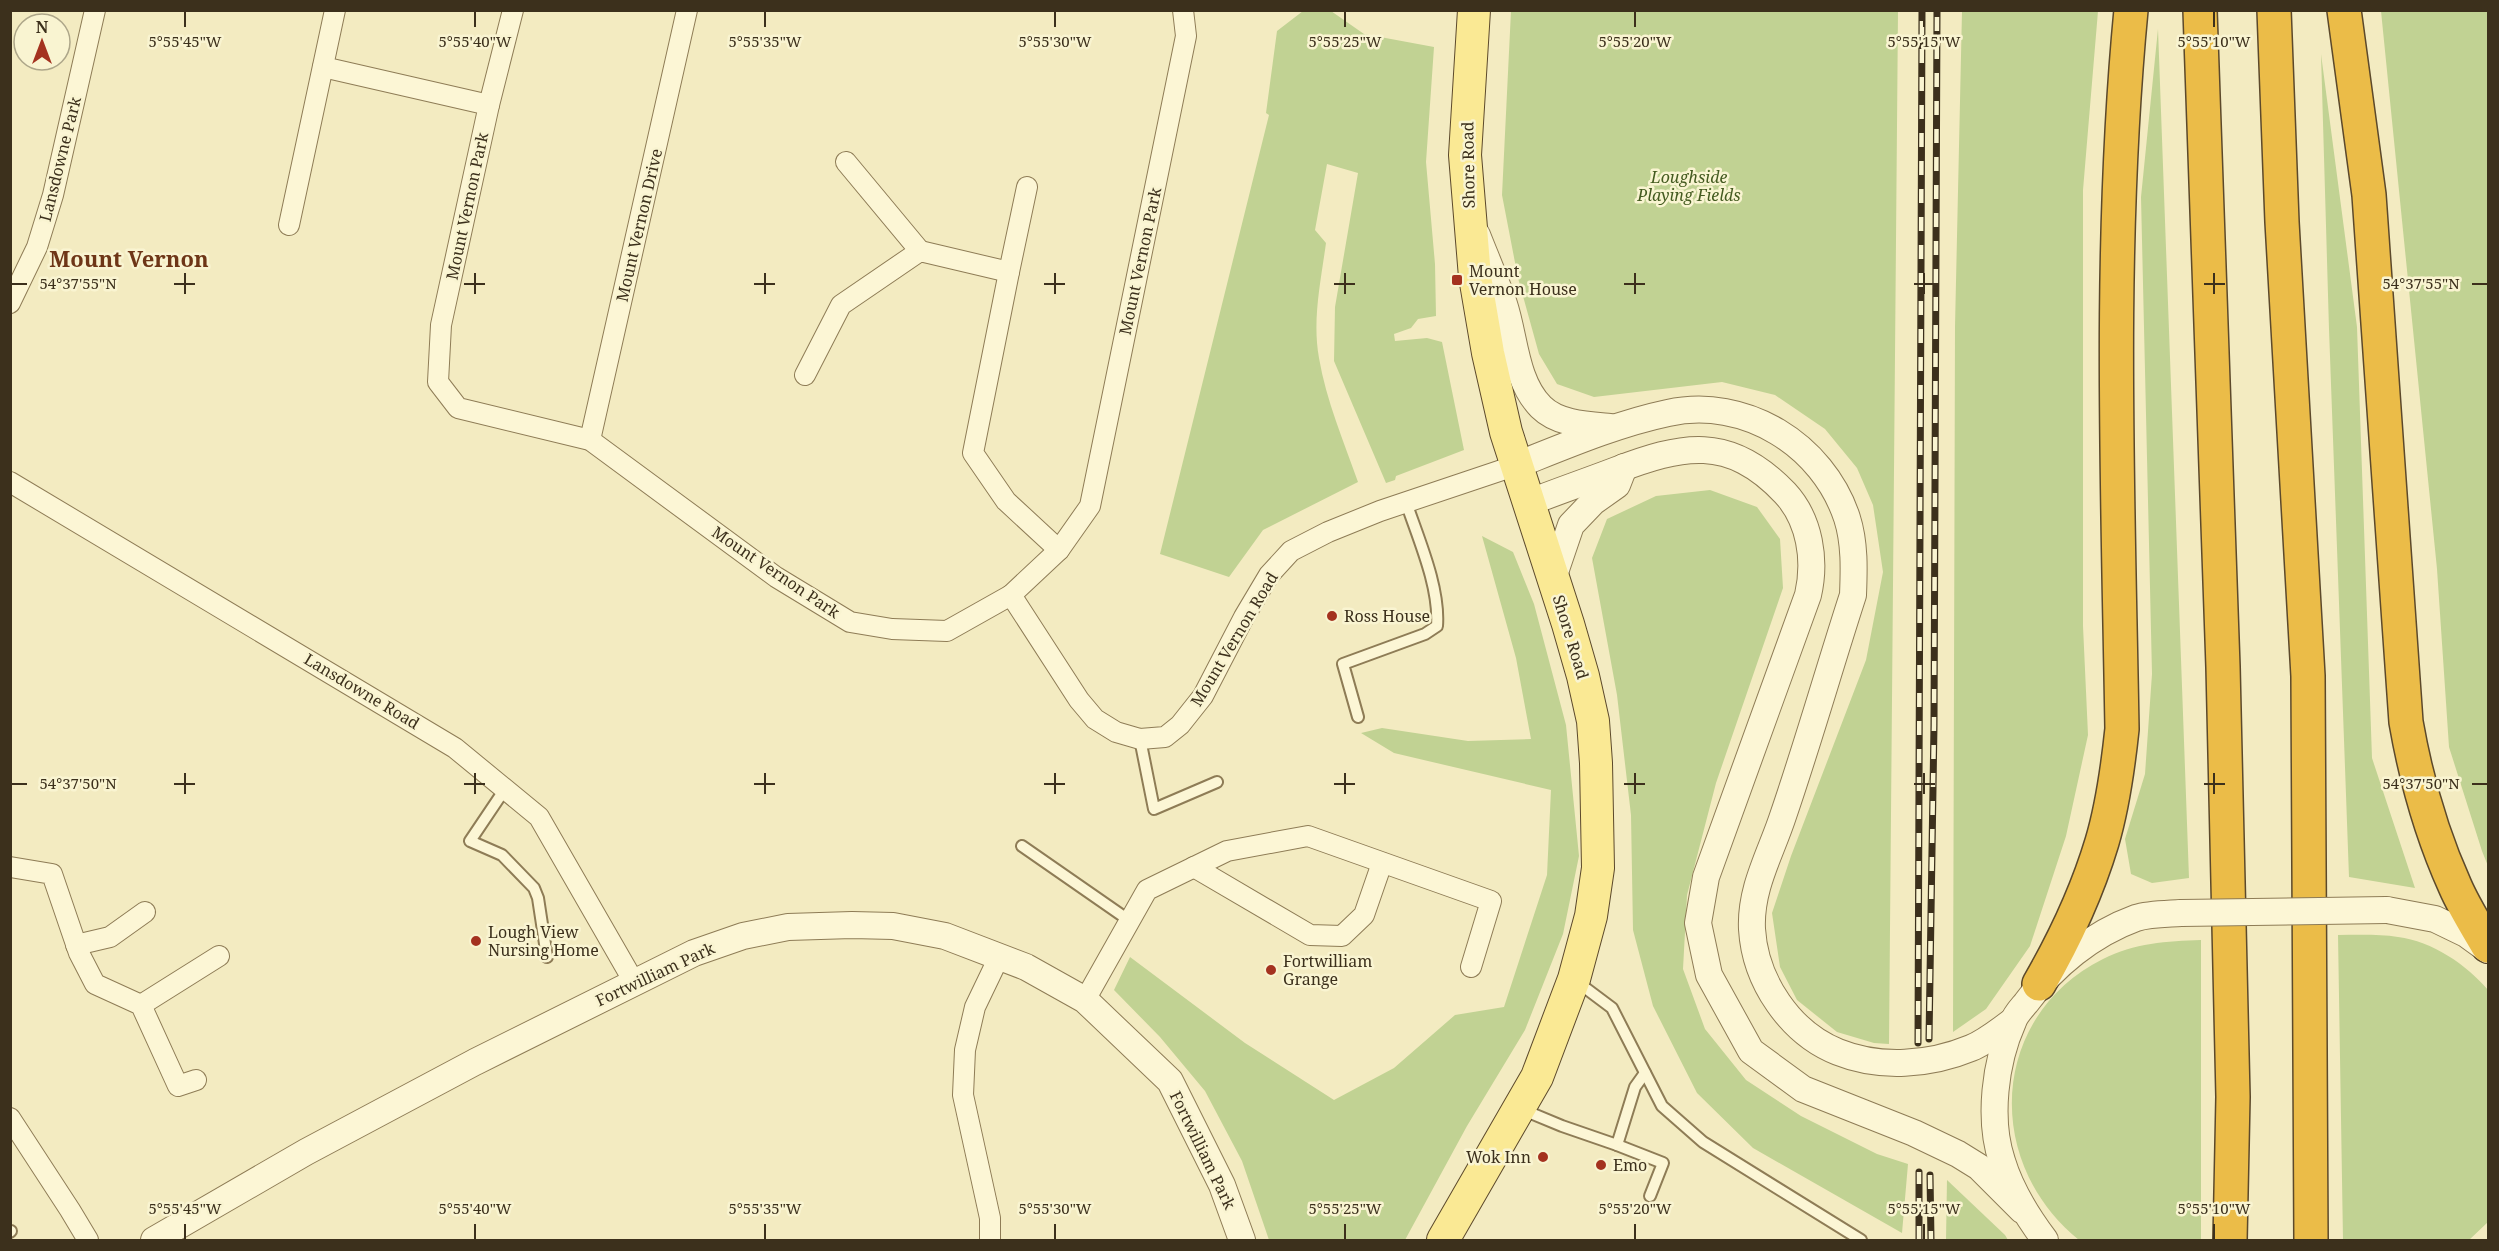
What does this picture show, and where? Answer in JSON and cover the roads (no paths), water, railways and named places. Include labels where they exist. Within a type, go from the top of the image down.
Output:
[{"type":"highway","points":[[2039,984],[2066,938],[2102,843],[2116,783],[2122,729],[2116,282],[2121,124],[2131,10]]},
{"type":"highway","points":[[2200,10],[2223,667],[2233,1096],[2230,1240]]},
{"type":"highway","points":[[2274,10],[2282,234],[2308,676],[2311,1240]]},
{"type":"highway","points":[[2344,10],[2369,195],[2406,722],[2416,776],[2432,831],[2456,888],[2488,948]]},
{"type":"main road","name":"Shore Road","points":[[1443,1240],[1538,1077],[1574,978],[1591,916],[1598,868],[1593,721],[1583,676],[1506,432],[1488,353],[1475,277],[1466,155],[1474,10]]},
{"type":"street","name":"Lansdowne Park","points":[[10,303],[37,247],[53,195],[95,10]]},
{"type":"street","points":[[289,225],[335,10]]},
{"type":"street","name":"Mount Vernon Park","points":[[513,10],[489,105],[441,325],[438,381],[458,408],[590,440],[776,577],[850,622],[892,629],[947,631],[1011,595],[1059,550],[1090,506],[1186,36],[1183,10]]},
{"type":"street","name":"Mount Vernon Drive","points":[[590,440],[687,10]]},
{"type":"street","points":[[323,67],[489,105]]},
{"type":"street","points":[[846,162],[920,251],[1009,273]]},
{"type":"street","points":[[1027,187],[973,453],[1006,501],[1059,550]]},
{"type":"street","points":[[1469,213],[1504,306],[1526,386],[1541,407],[1562,420],[1619,428]]},
{"type":"street","points":[[805,375],[841,305],[920,251]]},
{"type":"street","points":[[1517,465],[1668,412],[1702,409],[1741,414],[1778,431],[1805,451],[1825,473],[1839,496],[1847,520],[1854,567],[1852,595],[1783,817],[1758,881],[1752,930],[1758,960],[1767,985],[1779,1005],[1801,1028],[1827,1048],[1851,1058],[1883,1064],[1927,1061],[1972,1048],[2013,1021]]},
{"type":"street","points":[[1528,503],[1653,456],[1687,448],[1718,451],[1754,465],[1768,475],[1793,501],[1805,527],[1813,558],[1808,595],[1706,877],[1698,923],[1709,975],[1751,1051],[1803,1089],[1914,1133],[1979,1167],[2022,1210],[2045,1240]]},
{"type":"street","name":"Mount Vernon Road","points":[[1011,595],[1079,700],[1095,719],[1116,732],[1140,739],[1165,737],[1180,725],[1203,696],[1244,616],[1269,576],[1290,551],[1328,532],[1406,502],[1517,465]]},
{"type":"street","points":[[1553,578],[1571,525],[1593,502],[1617,485],[1624,467]]},
{"type":"street","name":"Lansdowne Road","points":[[10,482],[455,748],[539,817],[634,982]]},
{"type":"street","points":[[1085,1000],[1147,890],[1227,851],[1308,836],[1491,901],[1471,967]]},
{"type":"street","points":[[1194,867],[1310,935],[1342,936],[1364,915],[1382,863]]},
{"type":"street","points":[[10,867],[52,874],[76,945],[95,984],[141,1005],[178,1086],[196,1080]]},
{"type":"street","points":[[2022,1210],[2001,1161],[1995,1127],[1997,1084],[2013,1021],[2039,984],[2066,959],[2106,931],[2138,917],[2181,913],[2387,910],[2434,919],[2466,934],[2488,948]]},
{"type":"street","points":[[76,945],[110,937],[145,912]]},
{"type":"street","name":"Fortwilliam Park","points":[[154,1240],[317,1147],[476,1062],[694,953],[743,936],[788,927],[852,925],[893,926],[945,936],[1026,967],[1085,1000],[1170,1082],[1222,1185],[1242,1240]]},
{"type":"street","points":[[141,1005],[219,956]]},
{"type":"street","points":[[990,1240],[990,1218],[963,1095],[965,1050],[975,1007],[999,957]]},
{"type":"street","points":[[10,1118],[88,1240]]},
{"type":"lane","points":[[1358,717],[1343,664],[1425,634],[1437,626],[1438,613],[1433,588],[1406,502]]},
{"type":"lane","points":[[1140,739],[1154,809],[1217,782]]},
{"type":"lane","points":[[505,789],[471,841],[502,855],[534,888],[538,898],[547,957]]},
{"type":"lane","points":[[1022,846],[1130,921]]},
{"type":"lane","points":[[1574,978],[1612,1008],[1662,1106],[1703,1142],[1861,1240]]},
{"type":"lane","points":[[1617,1145],[1635,1087],[1645,1073]]},
{"type":"lane","points":[[1521,1108],[1562,1126],[1663,1163],[1650,1196]]},
{"type":"railway","points":[[1918,1043],[1922,10]]},
{"type":"railway","points":[[1929,1039],[1934,725],[1937,10]]},
{"type":"railway","points":[[1919,1172],[1919,1240]]},
{"type":"railway","points":[[1930,1175],[1931,1240]]},
{"type":"place","name":"Mount Vernon House","points":[[1457,280]]},
{"type":"place","name":"Ross House","points":[[1332,616]]},
{"type":"place","name":"Lough View Nursing Home","points":[[476,941]]},
{"type":"place","name":"Fortwilliam Grange","points":[[1271,970]]},
{"type":"place","name":"Wok Inn","points":[[1543,1157]]},
{"type":"place","name":"Emo","points":[[1601,1165]]},
{"type":"district","name":"Mount Vernon","points":[[129,258]]},
{"type":"park label","name":"Loughside Playing Fields","points":[[1689,186]]}]
